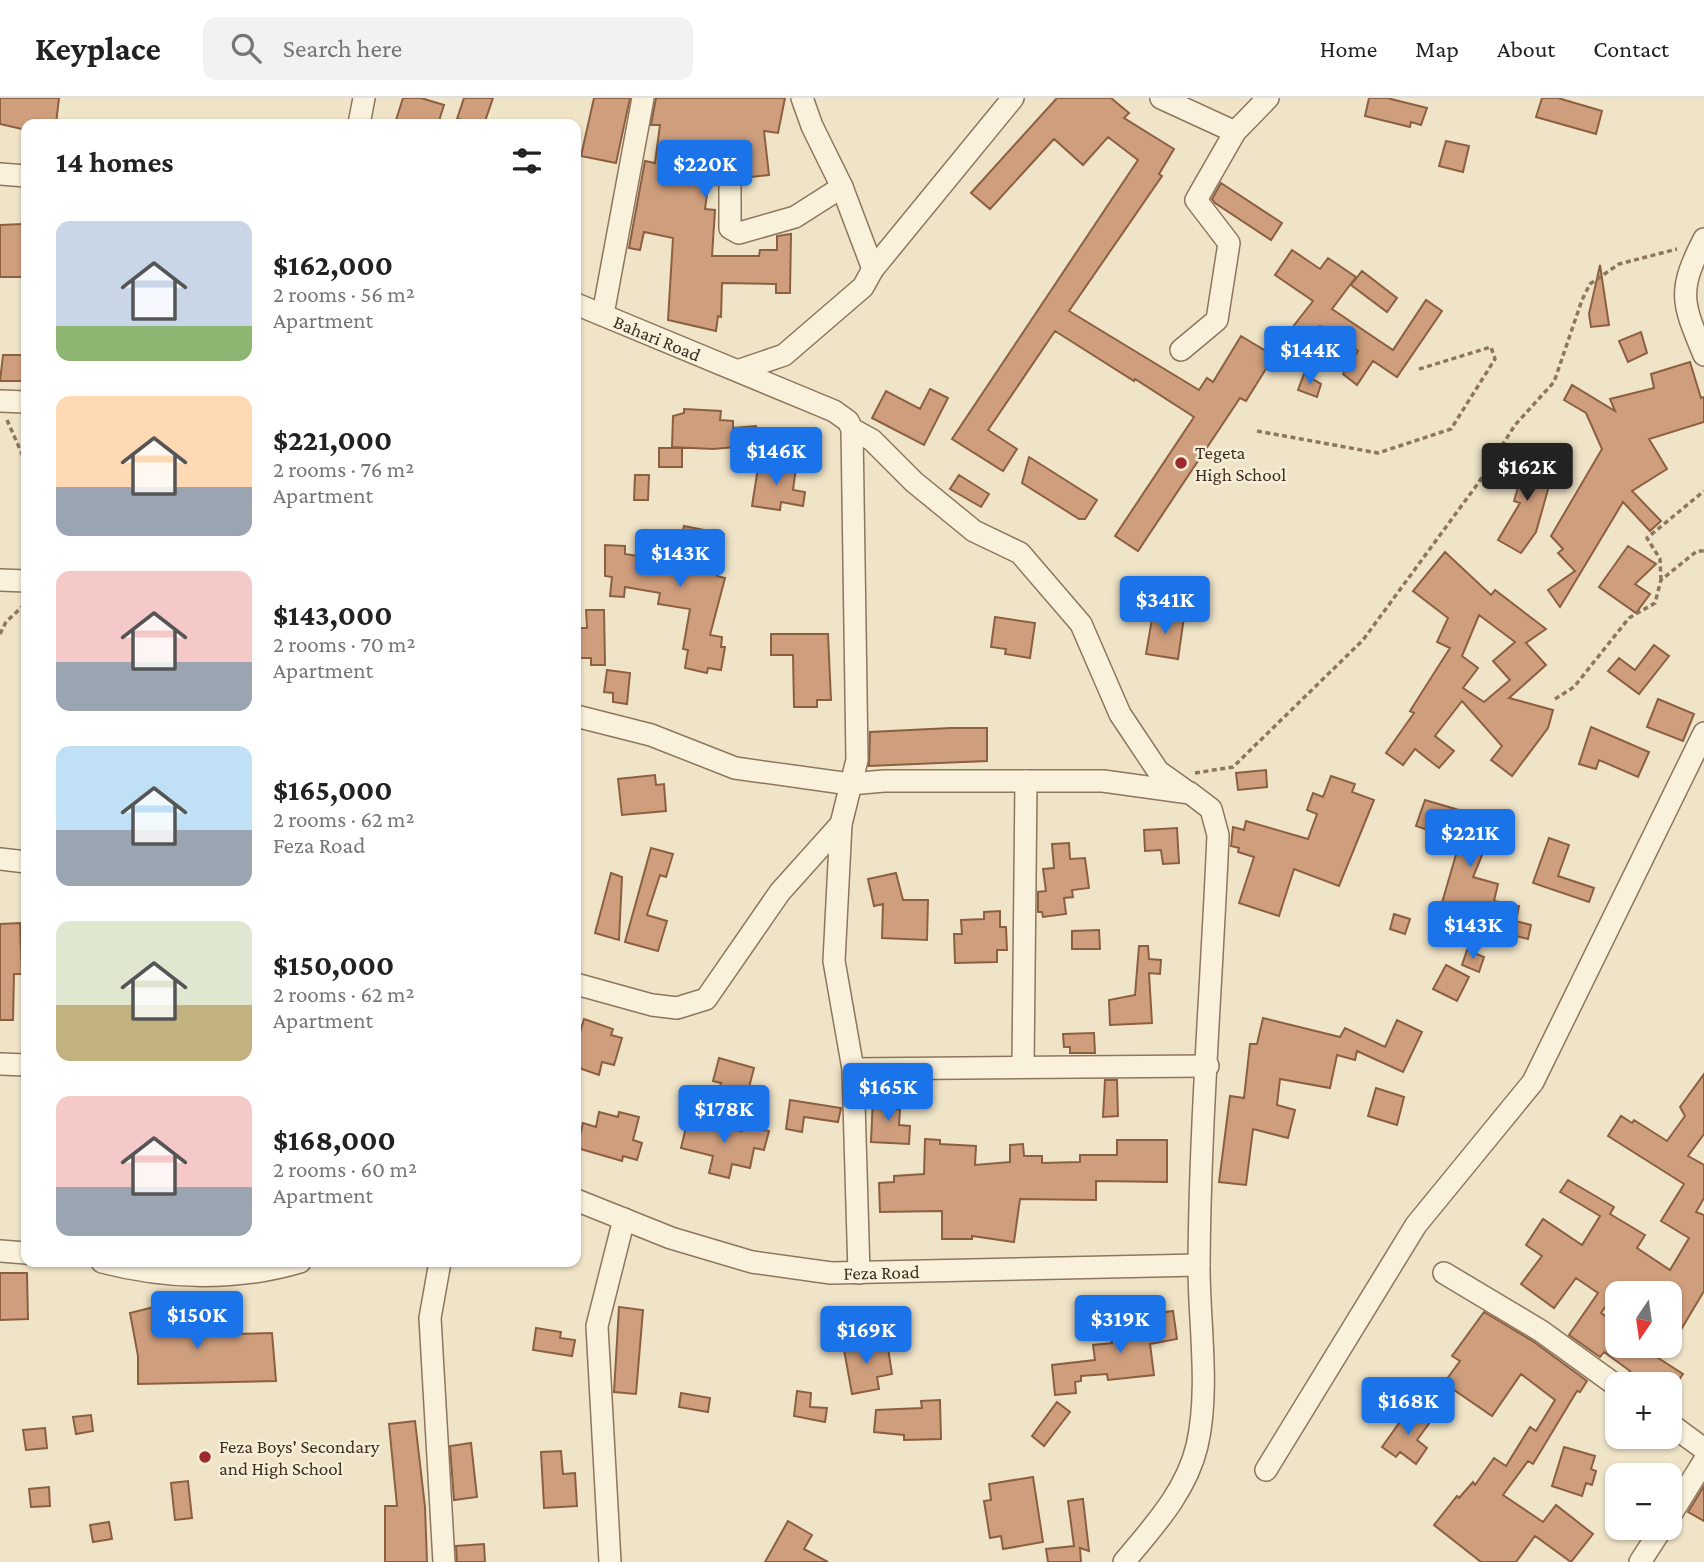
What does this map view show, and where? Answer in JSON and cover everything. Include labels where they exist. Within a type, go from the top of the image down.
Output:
[{"type":"street","points":[[360,119],[364,98]]},
{"type":"street","points":[[603,314],[643,98]]},
{"type":"street","points":[[802,98],[811,126],[842,187],[873,269]]},
{"type":"street","points":[[740,370],[784,355],[863,287],[873,269],[1013,98]]},
{"type":"street","points":[[1161,98],[1235,132]]},
{"type":"street","points":[[1181,350],[1217,320],[1229,243],[1196,200],[1235,132],[1268,98]]},
{"type":"street","points":[[730,153],[730,228],[739,233],[795,217],[842,187]]},
{"type":"street","points":[[0,174],[21,176]]},
{"type":"street","points":[[1694,242],[1684,306],[1704,355]]},
{"type":"street","name":"Bahari Road","points":[[581,305],[842,415],[852,429],[872,440],[914,482],[974,531],[1020,553],[1081,624],[1120,714],[1158,771],[1191,783],[1211,809],[1219,835],[1199,1265],[1202,1395],[1197,1444],[1188,1474],[1172,1502],[1124,1562]]},
{"type":"street","points":[[3,409],[21,404]]},
{"type":"street","points":[[852,429],[857,760],[842,824],[834,961],[853,1069],[859,1273]]},
{"type":"street","points":[[0,580],[21,581]]},
{"type":"street","points":[[581,717],[651,735],[735,768],[850,784],[1026,781],[1191,783]]},
{"type":"street","points":[[1266,1470],[1416,1225],[1533,1082],[1704,733]]},
{"type":"street","points":[[1023,1067],[1026,781]]},
{"type":"street","points":[[581,985],[652,1005],[677,1008],[706,999],[780,892],[842,824]]},
{"type":"street","points":[[0,859],[21,861]]},
{"type":"street","points":[[0,1065],[21,1065]]},
{"type":"street","points":[[853,1069],[1208,1066]]},
{"type":"street","name":"Feza Road","points":[[581,1202],[671,1238],[752,1262],[831,1273],[1199,1265]]},
{"type":"street","points":[[610,1562],[597,1326],[625,1219]]},
{"type":"street","points":[[0,1251],[21,1253]]},
{"type":"street","points":[[120,1267],[139,1272],[205,1276],[282,1267]]},
{"type":"street","points":[[439,1267],[430,1318],[444,1562]]},
{"type":"street","points":[[1444,1273],[1541,1331],[1605,1377]]},
{"type":"street","points":[[1682,1433],[1704,1449]]},
{"type":"street","points":[[1682,1497],[1704,1461]]},
{"type":"street","points":[[1640,1562],[1654,1540]]},
{"type":"path","points":[[1191,783],[1233,767],[1363,640],[1479,482],[1515,425],[1554,382],[1590,284],[1619,264],[1694,242]]},
{"type":"path","points":[[1257,431],[1378,453],[1451,429],[1494,359],[1491,347],[1416,370]]},
{"type":"path","points":[[3,409],[21,451]]},
{"type":"path","points":[[1555,699],[1574,687],[1629,618],[1655,603],[1661,580],[1660,559],[1647,538],[1704,491]]},
{"type":"path","points":[[1661,580],[1697,551],[1704,551]]},
{"type":"path","points":[[0,634],[6,622],[21,608]]},
{"type":"building","points":[[0,98],[59,98],[57,119],[21,119],[21,129],[0,124]]},
{"type":"building","points":[[403,98],[421,98],[444,105],[440,119],[396,119]]},
{"type":"building","points":[[464,98],[493,98],[486,119],[457,119]]},
{"type":"building","points":[[594,98],[630,98],[616,163],[581,156]]},
{"type":"building","points":[[656,98],[785,98],[778,133],[764,131],[769,175],[743,178],[742,148],[736,142],[724,142],[718,148],[717,157],[712,157],[705,209],[715,210],[712,256],[759,256],[760,250],[777,250],[777,236],[791,234],[790,293],[776,293],[776,284],[722,283],[721,317],[718,316],[716,331],[668,320],[673,238],[644,232],[640,250],[629,248],[645,161],[655,163],[660,125],[651,125]]},
{"type":"building","points":[[1057,98],[1111,98],[1129,113],[1124,118],[1174,149],[1159,174],[1162,176],[1069,311],[1199,390],[1207,378],[1213,382],[1241,336],[1274,356],[1246,401],[1240,398],[1138,551],[1115,536],[1194,417],[1135,379],[1134,381],[1055,331],[988,430],[1017,449],[1003,471],[952,439],[1138,160],[1108,137],[1083,165],[1054,139],[990,209],[971,193]]},
{"type":"building","points":[[1369,98],[1387,98],[1427,108],[1421,125],[1411,122],[1410,127],[1365,116]]},
{"type":"building","points":[[1542,98],[1558,98],[1602,111],[1596,134],[1536,117]]},
{"type":"building","points":[[1446,141],[1469,146],[1463,172],[1439,166]]},
{"type":"building","points":[[1221,183],[1282,223],[1271,240],[1215,203],[1212,199]]},
{"type":"building","points":[[21,224],[21,277],[0,277],[0,225]]},
{"type":"building","points":[[1292,250],[1320,269],[1328,258],[1356,277],[1332,309],[1393,350],[1426,300],[1442,311],[1397,377],[1373,361],[1357,385],[1343,374],[1358,351],[1320,326],[1305,346],[1288,333],[1313,301],[1275,275]]},
{"type":"building","points":[[1600,265],[1609,325],[1591,327],[1589,314]]},
{"type":"building","points":[[1362,271],[1397,298],[1387,312],[1351,285]]},
{"type":"building","points":[[1641,332],[1647,353],[1628,362],[1619,341]]},
{"type":"building","points":[[3,355],[21,355],[21,381],[0,381]]},
{"type":"building","points":[[1690,362],[1701,398],[1704,397],[1704,422],[1649,439],[1667,469],[1632,491],[1661,521],[1650,531],[1623,502],[1560,607],[1548,590],[1575,571],[1558,553],[1563,549],[1551,536],[1602,449],[1586,413],[1564,400],[1572,385],[1615,411],[1610,399],[1654,388],[1651,374]]},
{"type":"building","points":[[1304,374],[1321,384],[1317,397],[1298,390]]},
{"type":"building","points":[[930,389],[948,398],[924,445],[872,418],[886,391],[920,409]]},
{"type":"building","points":[[684,409],[721,411],[720,420],[733,421],[733,428],[756,426],[758,445],[713,449],[672,447],[673,416],[684,413]]},
{"type":"building","points":[[659,448],[682,448],[682,467],[659,467]]},
{"type":"building","points":[[1529,450],[1549,456],[1541,484],[1549,486],[1536,532],[1521,553],[1498,540],[1520,503],[1514,501]]},
{"type":"building","points":[[1029,457],[1097,500],[1085,519],[1079,519],[1022,483]]},
{"type":"building","points":[[759,461],[796,467],[793,490],[805,492],[803,506],[781,502],[780,510],[752,506]]},
{"type":"building","points":[[635,475],[649,475],[648,500],[634,500]]},
{"type":"building","points":[[959,475],[989,494],[981,507],[950,489]]},
{"type":"building","points":[[684,526],[724,534],[716,570],[717,576],[725,578],[710,635],[722,637],[721,647],[725,647],[721,670],[708,668],[707,673],[685,668],[688,650],[683,649],[690,609],[658,604],[660,593],[625,587],[624,597],[610,596],[612,577],[605,576],[605,545],[625,546],[625,554],[668,561],[668,554],[678,554]]},
{"type":"building","points":[[1628,546],[1656,564],[1635,584],[1650,594],[1636,613],[1599,587]]},
{"type":"building","points":[[1445,552],[1491,595],[1495,590],[1546,629],[1526,643],[1546,665],[1509,698],[1553,710],[1548,728],[1512,776],[1491,760],[1502,746],[1462,701],[1435,736],[1454,751],[1439,768],[1415,749],[1403,765],[1386,753],[1414,713],[1410,711],[1450,648],[1437,642],[1448,618],[1413,591]],"holes":[[[1479,615],[1515,642],[1493,661],[1510,680],[1484,702],[1463,688],[1478,668],[1462,656]]]},
{"type":"building","points":[[586,610],[604,610],[605,665],[591,665],[591,658],[581,658],[581,628],[587,628]]},
{"type":"building","points":[[1153,613],[1184,617],[1178,659],[1146,654]]},
{"type":"building","points":[[995,617],[1035,623],[1030,658],[1005,654],[1006,649],[991,647]]},
{"type":"building","points":[[771,634],[828,634],[831,700],[817,700],[817,707],[794,707],[793,655],[771,655]]},
{"type":"building","points":[[1654,645],[1669,656],[1639,694],[1608,671],[1619,658],[1635,670]]},
{"type":"building","points":[[607,670],[630,673],[627,704],[613,702],[613,693],[604,692]]},
{"type":"building","points":[[1658,699],[1694,714],[1683,741],[1647,727]]},
{"type":"building","points":[[1591,727],[1649,752],[1638,777],[1599,760],[1596,769],[1579,764]]},
{"type":"building","points":[[987,728],[987,761],[869,766],[870,732]]},
{"type":"building","points":[[1266,770],[1267,787],[1238,790],[1236,773]]},
{"type":"building","points":[[655,775],[656,785],[664,784],[666,811],[622,815],[618,779]]},
{"type":"building","points":[[1331,776],[1355,784],[1352,792],[1374,800],[1339,886],[1294,869],[1279,916],[1239,903],[1254,857],[1238,852],[1239,848],[1231,846],[1233,827],[1244,830],[1246,821],[1308,839],[1317,814],[1307,810],[1313,793],[1323,797]]},
{"type":"building","points":[[1425,800],[1496,821],[1473,877],[1498,884],[1494,901],[1519,906],[1516,921],[1531,925],[1528,939],[1496,931],[1498,921],[1471,915],[1468,924],[1452,920],[1455,910],[1441,906],[1460,841],[1416,826]]},
{"type":"building","points":[[1177,828],[1179,863],[1163,864],[1161,850],[1145,851],[1144,830]]},
{"type":"building","points":[[1549,838],[1569,845],[1558,876],[1594,888],[1589,902],[1533,883]]},
{"type":"building","points":[[1069,843],[1070,859],[1085,858],[1089,888],[1072,890],[1073,897],[1064,898],[1066,914],[1043,917],[1042,912],[1038,912],[1038,892],[1046,891],[1043,869],[1054,868],[1052,844]]},
{"type":"building","points":[[651,848],[673,854],[666,877],[660,875],[647,915],[667,921],[658,951],[625,942]]},
{"type":"building","points":[[611,873],[622,877],[619,940],[595,933]]},
{"type":"building","points":[[896,873],[903,900],[928,900],[927,940],[882,938],[883,904],[874,906],[868,879]]},
{"type":"building","points":[[1000,911],[1000,927],[1006,927],[1007,950],[997,950],[997,962],[955,963],[954,934],[962,934],[961,920],[984,919],[984,912]]},
{"type":"building","points":[[1394,914],[1410,919],[1405,934],[1390,929]]},
{"type":"building","points":[[20,923],[21,974],[14,974],[13,1020],[0,1020],[0,924]]},
{"type":"building","points":[[1099,930],[1100,949],[1072,949],[1072,931]]},
{"type":"building","points":[[1139,946],[1148,946],[1149,959],[1161,960],[1160,974],[1149,973],[1152,1023],[1110,1025],[1109,1000],[1135,995]]},
{"type":"building","points":[[1467,950],[1484,957],[1479,972],[1462,965]]},
{"type":"building","points":[[1446,965],[1469,977],[1457,1001],[1433,989]]},
{"type":"building","points":[[1263,1018],[1340,1037],[1345,1028],[1385,1047],[1397,1020],[1422,1032],[1403,1072],[1357,1051],[1355,1060],[1337,1055],[1330,1088],[1280,1079],[1277,1105],[1295,1110],[1288,1138],[1253,1129],[1246,1185],[1219,1182],[1230,1096],[1244,1098],[1250,1044],[1257,1044]]},
{"type":"building","points":[[584,1019],[613,1029],[611,1035],[622,1038],[614,1065],[602,1062],[599,1075],[581,1069],[581,1029]]},
{"type":"building","points":[[1094,1033],[1095,1053],[1070,1053],[1070,1047],[1064,1047],[1063,1034]]},
{"type":"building","points":[[719,1058],[754,1068],[748,1091],[738,1089],[737,1095],[719,1090],[721,1083],[713,1081]]},
{"type":"building","points":[[1704,1074],[1704,1134],[1688,1156],[1704,1165],[1704,1198],[1696,1212],[1704,1215],[1704,1291],[1682,1328],[1682,1281],[1605,1281],[1605,1307],[1601,1313],[1605,1316],[1605,1353],[1600,1357],[1569,1335],[1598,1293],[1576,1278],[1554,1308],[1521,1284],[1542,1256],[1526,1245],[1543,1219],[1582,1245],[1600,1216],[1560,1192],[1568,1180],[1614,1207],[1610,1214],[1645,1235],[1637,1248],[1670,1270],[1689,1238],[1661,1221],[1684,1184],[1608,1136],[1621,1116],[1632,1123],[1634,1120],[1667,1141],[1685,1116],[1680,1107]]},
{"type":"building","points":[[1105,1080],[1117,1080],[1118,1116],[1103,1117]]},
{"type":"building","points":[[1376,1088],[1404,1097],[1397,1125],[1368,1116]]},
{"type":"building","points":[[873,1098],[896,1099],[895,1109],[900,1109],[899,1125],[910,1126],[909,1144],[871,1142]]},
{"type":"building","points":[[790,1100],[841,1108],[838,1122],[804,1117],[802,1132],[786,1129]]},
{"type":"building","points":[[599,1112],[618,1117],[619,1112],[639,1117],[633,1140],[642,1143],[637,1160],[623,1156],[622,1161],[581,1149],[583,1123],[596,1127]]},
{"type":"building","points":[[688,1119],[742,1131],[743,1125],[769,1131],[764,1150],[754,1148],[750,1168],[732,1164],[729,1178],[709,1173],[713,1156],[681,1148]]},
{"type":"building","points":[[925,1139],[940,1140],[940,1144],[976,1146],[975,1165],[1010,1162],[1010,1145],[1023,1144],[1024,1156],[1042,1156],[1042,1163],[1080,1162],[1080,1155],[1117,1155],[1117,1140],[1167,1140],[1167,1182],[1096,1181],[1096,1200],[1020,1199],[1014,1242],[972,1236],[972,1239],[942,1239],[942,1211],[880,1212],[879,1183],[894,1182],[894,1176],[924,1174]]},
{"type":"building","points":[[0,1273],[27,1273],[28,1319],[0,1320]]},
{"type":"building","points":[[162,1305],[192,1309],[189,1335],[272,1333],[276,1381],[138,1384],[138,1356],[130,1313]]},
{"type":"building","points":[[619,1307],[643,1310],[636,1394],[614,1392]]},
{"type":"building","points":[[1173,1311],[1177,1339],[1150,1344],[1154,1375],[1108,1380],[1107,1374],[1081,1376],[1081,1381],[1075,1382],[1076,1393],[1055,1395],[1052,1365],[1095,1360],[1093,1345],[1112,1343],[1111,1337],[1135,1334],[1135,1328],[1140,1327],[1138,1316]]},
{"type":"building","points":[[1484,1312],[1534,1342],[1587,1381],[1580,1392],[1577,1391],[1533,1464],[1528,1461],[1503,1495],[1543,1522],[1556,1505],[1593,1534],[1571,1562],[1535,1536],[1516,1562],[1481,1562],[1434,1525],[1457,1496],[1459,1498],[1473,1482],[1475,1485],[1494,1458],[1506,1466],[1530,1427],[1536,1431],[1555,1400],[1521,1374],[1492,1416],[1444,1383],[1460,1361],[1452,1356]]},
{"type":"building","points":[[536,1328],[561,1332],[560,1338],[575,1340],[572,1356],[533,1350]]},
{"type":"building","points":[[865,1341],[866,1347],[888,1348],[892,1374],[877,1377],[879,1389],[852,1394],[843,1344]]},
{"type":"building","points":[[1612,1358],[1658,1358],[1680,1372],[1629,1372]]},
{"type":"building","points":[[797,1391],[811,1393],[810,1407],[827,1408],[825,1422],[794,1416]]},
{"type":"building","points":[[681,1393],[710,1398],[708,1412],[679,1407]]},
{"type":"building","points":[[940,1400],[941,1439],[904,1440],[904,1435],[874,1432],[876,1410],[922,1408],[921,1401]]},
{"type":"building","points":[[1057,1402],[1070,1412],[1044,1446],[1032,1436]]},
{"type":"building","points":[[1410,1408],[1430,1422],[1417,1440],[1427,1448],[1416,1464],[1400,1452],[1396,1457],[1382,1447]]},
{"type":"building","points":[[91,1415],[93,1431],[76,1434],[73,1417]]},
{"type":"building","points":[[415,1421],[425,1507],[427,1562],[385,1562],[385,1506],[397,1506],[389,1424]]},
{"type":"building","points":[[45,1428],[47,1448],[26,1450],[23,1430]]},
{"type":"building","points":[[471,1443],[477,1497],[454,1500],[450,1446]]},
{"type":"building","points":[[1564,1447],[1595,1456],[1591,1469],[1596,1471],[1592,1485],[1586,1483],[1582,1496],[1552,1486]]},
{"type":"building","points":[[561,1451],[563,1474],[575,1473],[577,1506],[544,1508],[541,1452]]},
{"type":"building","points":[[1033,1477],[1043,1542],[1003,1549],[1001,1536],[990,1538],[984,1501],[991,1500],[989,1484]]},
{"type":"building","points":[[188,1481],[192,1518],[175,1520],[171,1483]]},
{"type":"building","points":[[1704,1486],[1704,1521],[1688,1512]]},
{"type":"building","points":[[49,1487],[50,1506],[31,1507],[29,1489]]},
{"type":"building","points":[[1083,1499],[1089,1551],[1080,1548],[1081,1562],[1048,1562],[1046,1549],[1074,1546],[1068,1501]]},
{"type":"building","points":[[788,1521],[812,1535],[804,1549],[828,1562],[765,1562]]},
{"type":"building","points":[[109,1522],[112,1539],[93,1542],[90,1525]]},
{"type":"building","points":[[484,1544],[485,1562],[457,1562],[456,1546]]},
{"type":"place","name":"Tegeta High School","points":[[1181,463]]},
{"type":"place","name":"Feza Boys' Secondary and High School","points":[[205,1457]]}]
